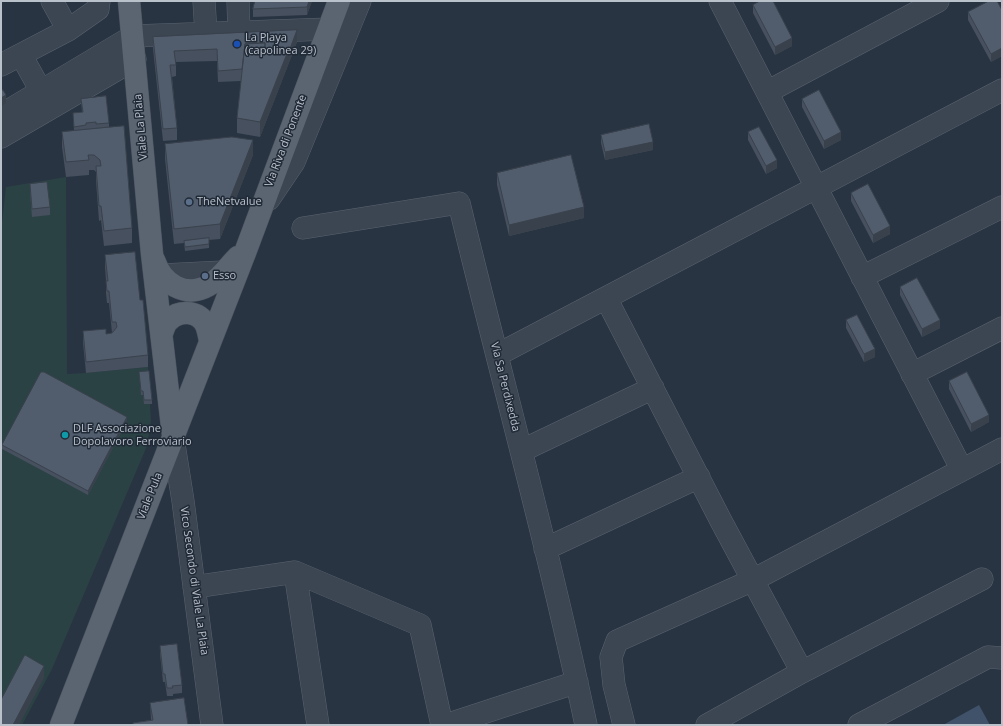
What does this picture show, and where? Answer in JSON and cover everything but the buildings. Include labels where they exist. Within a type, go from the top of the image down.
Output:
[{"type":"main road","name":"Viale La Plaia","points":[[129,1],[152,254],[173,438]]},
{"type":"main road","name":"Via Riva di Ponente","points":[[173,438],[246,250],[339,1]]},
{"type":"main road","name":"Viale La Plaia","points":[[152,254],[157,268],[167,281],[178,288],[192,290],[208,286],[246,250]]},
{"type":"main road","points":[[162,333],[168,321],[173,316],[192,313],[198,316],[206,326],[210,341]]},
{"type":"main road","name":"Viale Pula","points":[[61,725],[173,438]]},
{"type":"street","points":[[52,1],[68,30]]},
{"type":"street","points":[[1,65],[68,30],[98,9],[99,1]]},
{"type":"street","points":[[204,1],[206,34]]},
{"type":"street","points":[[238,1],[239,33]]},
{"type":"street","points":[[258,215],[294,162],[360,1]]},
{"type":"street","points":[[720,1],[962,470]]},
{"type":"street","points":[[767,92],[938,1]]},
{"type":"street","points":[[1,115],[133,36],[328,29]]},
{"type":"street","points":[[21,55],[41,91]]},
{"type":"street","points":[[1,137],[135,59]]},
{"type":"street","points":[[497,355],[1002,90]]},
{"type":"street","name":"Via Sa Perdixedda","points":[[303,228],[459,203],[528,477],[586,725]]},
{"type":"street","points":[[862,277],[1002,207]]},
{"type":"street","points":[[606,298],[802,672]]},
{"type":"street","points":[[912,374],[1002,328]]},
{"type":"street","points":[[521,451],[653,388]]},
{"type":"street","name":"Vico Secondo di Viale La Plaia","points":[[173,438],[184,501],[212,725]]},
{"type":"street","points":[[624,725],[614,685],[611,657],[617,641],[753,580],[1002,449]]},
{"type":"street","points":[[545,549],[699,477]]},
{"type":"street","points":[[295,572],[318,725]]},
{"type":"street","points":[[194,587],[295,572],[420,625],[442,725]]},
{"type":"street","points":[[707,725],[802,672],[982,580]]},
{"type":"street","points":[[859,725],[988,657],[1002,658]]},
{"type":"street","points":[[446,725],[577,682]]},
{"type":"green space","points":[[66,177],[67,374],[148,367],[151,421],[147,446],[52,669],[22,725],[1,725],[1,231],[6,187]]},
{"type":"water","points":[[979,705],[990,725],[943,725]]},
{"type":"place","name":"La Playa (capolinea 29)","points":[[237,44]]},
{"type":"place","name":"TheNetvalue","points":[[189,202]]},
{"type":"place","name":"Esso","points":[[205,276]]},
{"type":"place","name":"DLF Associazione Dopolavoro Ferroviario","points":[[65,435]]}]
